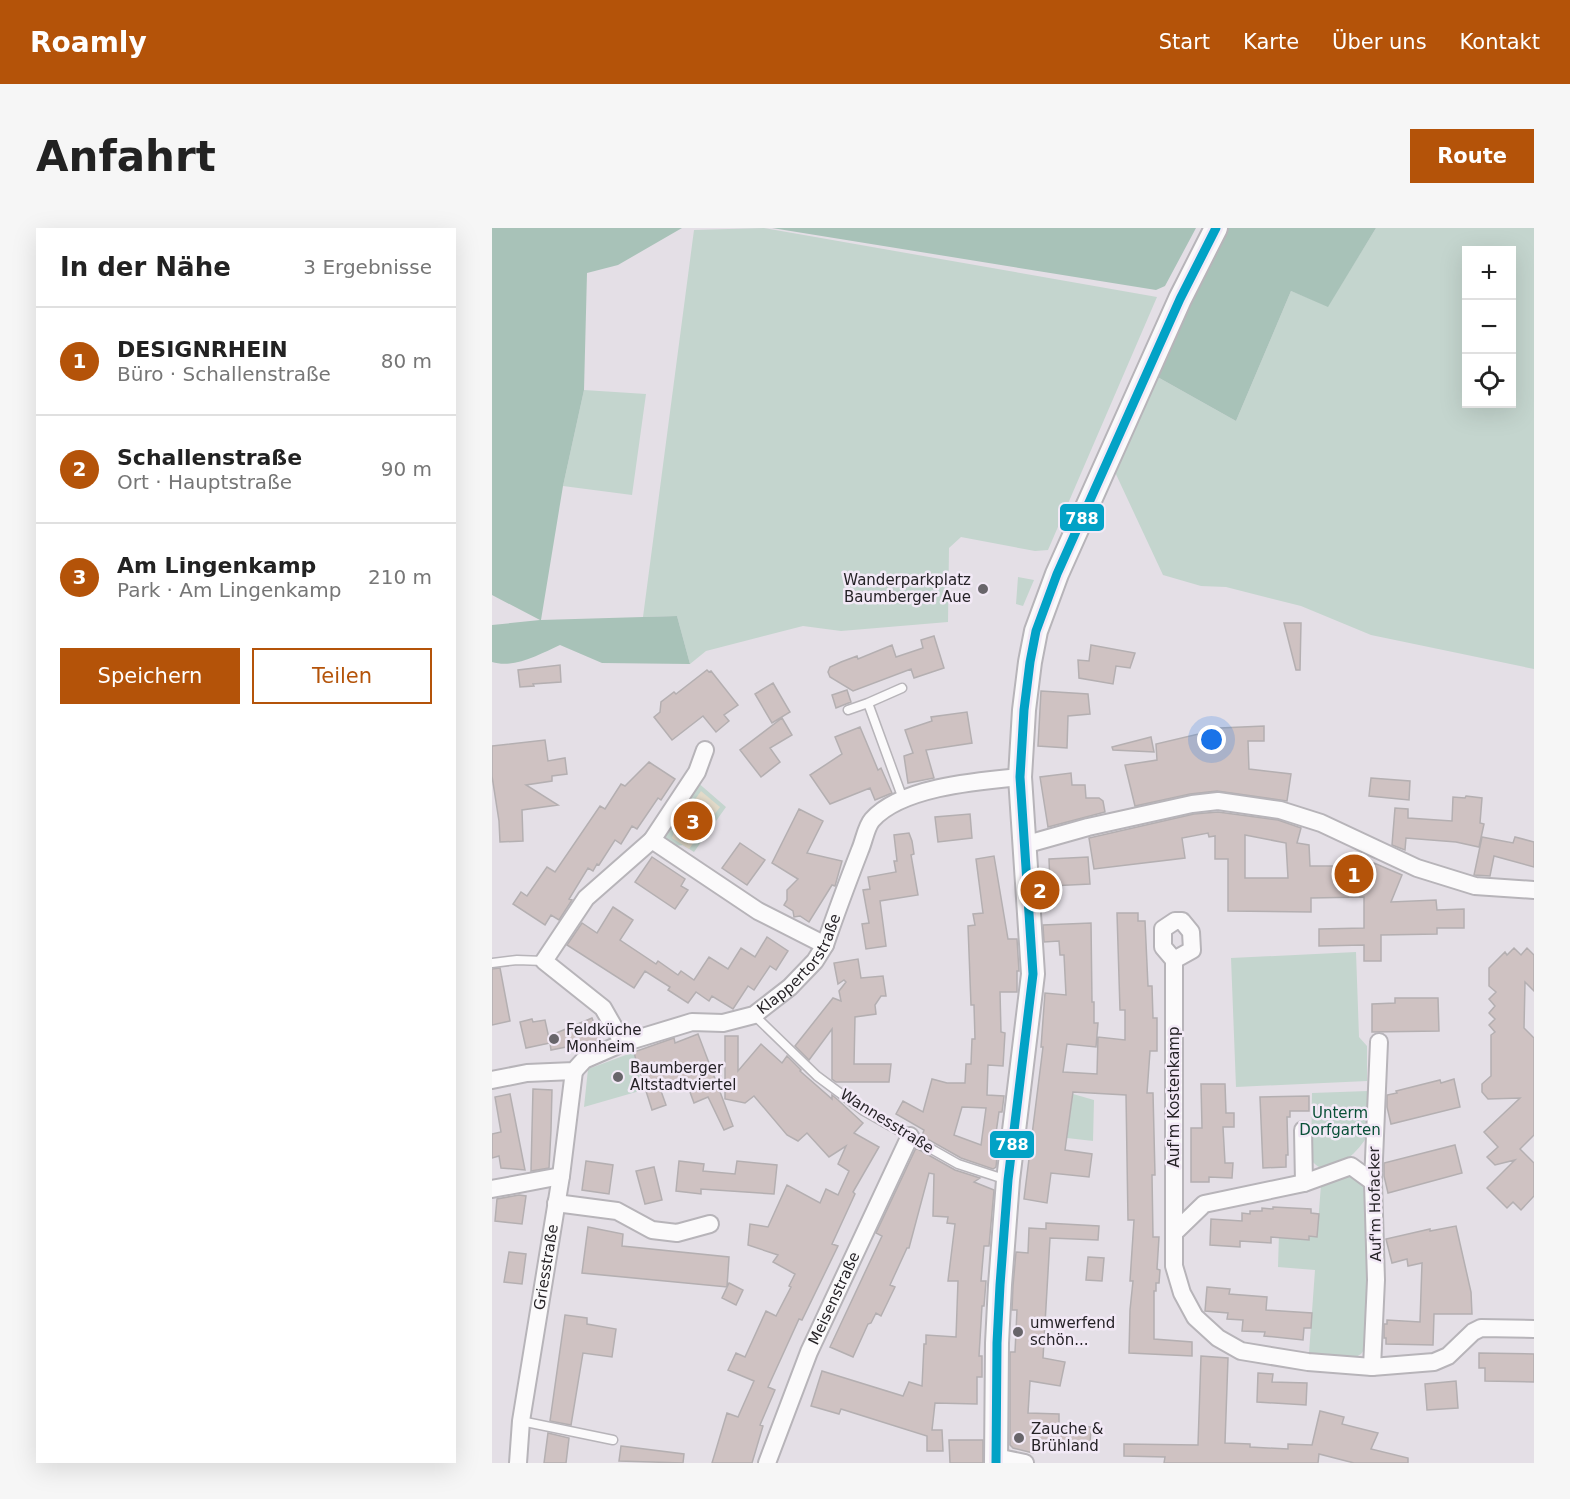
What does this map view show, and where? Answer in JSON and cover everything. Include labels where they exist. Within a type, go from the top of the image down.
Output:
[{"type":"street","points":[[1025,1463],[996,1460],[997,1343],[1008,1180],[1034,974],[1020,777],[1024,710],[1036,631],[1057,574],[1189,280],[1216,228]]},
{"type":"street","points":[[623,1043],[603,1008],[544,961],[586,898],[652,840],[697,772],[705,750]]},
{"type":"street","name":"Klappertorstraße","points":[[574,1071],[584,1060],[623,1043],[692,1022],[723,1023],[754,1015],[790,987],[825,945],[871,821],[888,807],[903,799],[955,785],[1020,777]]},
{"type":"street","points":[[1024,845],[1088,827],[1192,804],[1218,801],[1280,810],[1321,824],[1417,868],[1475,886],[1534,890]]},
{"type":"street","points":[[652,840],[758,911],[825,945]]},
{"type":"street","name":"Auf'm Kostenkamp","points":[[1174,960],[1174,1233]]},
{"type":"street","name":"Auf'm Hofacker","points":[[1372,1367],[1376,1280],[1373,1182],[1379,1042]]},
{"type":"street","points":[[492,1080],[527,1072],[574,1071]]},
{"type":"street","name":"Griesstraße","points":[[518,1463],[521,1421],[561,1176],[574,1071]]},
{"type":"street","points":[[1302,1130],[1304,1183]]},
{"type":"street","name":"Meisenstraße","points":[[767,1463],[809,1352],[910,1136]]},
{"type":"street","points":[[1374,1140],[1352,1166],[1304,1183],[1204,1204],[1174,1233],[1173,1266],[1182,1293],[1195,1317],[1218,1338],[1241,1351],[1308,1362],[1372,1367],[1434,1362],[1448,1356],[1473,1332],[1481,1328],[1534,1329]]},
{"type":"street","points":[[1352,1166],[1373,1182]]},
{"type":"street","points":[[492,1189],[561,1176]]},
{"type":"street","points":[[1174,1192],[1204,1204]]},
{"type":"street","points":[[556,1203],[617,1211],[652,1230],[677,1233],[710,1224]]},
{"type":"lane","points":[[848,710],[902,688]]},
{"type":"lane","points":[[868,703],[903,799]]},
{"type":"lane","points":[[492,963],[518,960],[544,961]]},
{"type":"lane","name":"Wannesstraße","points":[[754,1015],[817,1076],[864,1111],[958,1164],[1008,1180]]},
{"type":"lane","points":[[521,1421],[613,1440]]},
{"type":"green space","points":[[492,228],[682,228],[618,265],[587,273],[584,390],[563,486],[541,620],[677,616],[690,664],[602,663],[560,645],[518,662],[500,664],[492,662],[492,625],[540,620],[492,595]]},
{"type":"green space","points":[[764,228],[1157,297],[1048,550],[1035,551],[961,537],[949,548],[948,622],[841,631],[803,626],[706,651],[690,664],[677,616],[643,617],[694,230]]},
{"type":"green space","points":[[772,228],[1196,228],[1165,286],[1156,290]]},
{"type":"green space","points":[[1228,228],[1376,228],[1328,307],[1291,291],[1236,421],[1154,375],[1191,294]]},
{"type":"green space","points":[[1376,228],[1534,228],[1534,669],[1371,635],[1301,606],[1226,587],[1201,586],[1163,575],[1114,470],[1154,375],[1236,421],[1291,291],[1328,306]]},
{"type":"green space","points":[[584,390],[646,394],[632,495],[563,486]]},
{"type":"green space","points":[[1018,577],[1034,580],[1023,606],[1016,604]]},
{"type":"green space","points":[[696,781],[726,807],[694,852],[683,845],[676,846],[661,836]]},
{"type":"green space","points":[[1356,952],[1359,1037],[1367,1046],[1367,1081],[1236,1087],[1231,958]]},
{"type":"green space","points":[[634,1052],[643,1090],[584,1107],[588,1069]]},
{"type":"green space","name":"Unterm Dorfgarten","points":[[1368,1091],[1369,1125],[1365,1140],[1342,1163],[1328,1168],[1317,1166],[1311,1160],[1312,1093]]},
{"type":"green space","points":[[1073,1094],[1094,1100],[1093,1141],[1067,1138]]},
{"type":"green space","points":[[1352,1174],[1366,1184],[1369,1226],[1367,1346],[1356,1357],[1309,1353],[1315,1270],[1278,1267],[1279,1233],[1309,1239],[1309,1236],[1317,1236],[1321,1185]]},
{"type":"sand","points":[[701,791],[720,807],[689,849],[672,838],[675,828]]},
{"type":"building","points":[[1284,623],[1301,623],[1300,670],[1296,670]]},
{"type":"building","points":[[934,636],[944,668],[914,678],[911,669],[853,691],[830,677],[828,672],[830,667],[841,662],[857,656],[858,659],[892,645],[896,657],[923,648],[921,640]]},
{"type":"building","points":[[1091,645],[1135,653],[1130,668],[1116,666],[1113,684],[1079,678],[1078,660],[1089,661]]},
{"type":"building","points":[[560,665],[561,682],[520,687],[518,670]]},
{"type":"building","points":[[707,670],[711,671],[738,705],[724,715],[729,721],[716,732],[703,716],[672,740],[654,717],[660,712],[661,702],[674,692],[676,694]]},
{"type":"building","points":[[773,683],[790,712],[772,723],[755,694]]},
{"type":"building","points":[[847,690],[851,702],[836,708],[832,695]]},
{"type":"building","points":[[1041,691],[1088,694],[1090,714],[1068,716],[1067,748],[1038,746]]},
{"type":"building","points":[[967,712],[972,743],[926,750],[934,778],[908,783],[904,756],[913,753],[905,730],[932,721],[931,717]]},
{"type":"building","points":[[782,718],[792,735],[770,748],[780,762],[761,777],[740,750]]},
{"type":"building","points":[[1264,726],[1264,741],[1248,741],[1249,769],[1291,774],[1287,801],[1217,791],[1190,794],[1135,806],[1125,765],[1157,760],[1156,744],[1203,733],[1203,731],[1220,732],[1220,728]]},
{"type":"building","points":[[860,727],[878,770],[881,768],[892,793],[875,800],[870,788],[830,804],[810,775],[842,754],[835,737]]},
{"type":"building","points":[[1151,737],[1154,752],[1113,750],[1112,747]]},
{"type":"building","points":[[545,740],[548,761],[565,758],[567,774],[552,776],[552,781],[526,785],[558,805],[522,810],[523,841],[500,842],[492,776],[492,746]]},
{"type":"building","points":[[649,762],[675,779],[661,800],[658,798],[637,829],[632,826],[621,844],[615,840],[593,871],[588,868],[559,920],[551,915],[545,925],[513,904],[521,892],[527,896],[547,867],[555,872],[600,806],[605,809],[621,784],[625,786]]},
{"type":"building","points":[[1071,773],[1072,785],[1085,785],[1086,798],[1099,798],[1103,801],[1105,812],[1048,827],[1040,777]]},
{"type":"building","points":[[1371,778],[1410,781],[1409,800],[1369,796]]},
{"type":"building","points":[[1466,796],[1482,798],[1480,823],[1484,824],[1479,847],[1456,842],[1406,838],[1405,850],[1392,845],[1395,808],[1408,809],[1408,818],[1452,821],[1453,797],[1465,798]]},
{"type":"building","points":[[799,809],[823,821],[807,853],[842,861],[835,886],[832,885],[809,922],[800,916],[794,917],[793,911],[784,905],[787,900],[787,890],[798,879],[772,863]]},
{"type":"building","points":[[1218,812],[1278,820],[1301,828],[1297,843],[1309,845],[1310,866],[1373,866],[1374,863],[1402,875],[1391,902],[1436,900],[1437,910],[1464,909],[1464,928],[1437,928],[1437,934],[1381,935],[1381,961],[1364,961],[1364,945],[1319,946],[1319,929],[1364,928],[1364,897],[1311,898],[1311,912],[1228,911],[1228,859],[1215,859],[1215,836],[1209,837],[1208,833],[1182,838],[1185,858],[1094,869],[1089,838],[1194,814]],"holes":[[[1245,835],[1286,843],[1288,878],[1245,878]]]},
{"type":"building","points":[[970,814],[972,838],[938,842],[935,817]]},
{"type":"building","points":[[909,833],[914,854],[911,855],[918,895],[880,901],[886,946],[866,949],[862,924],[869,923],[863,890],[870,889],[868,877],[896,872],[894,835]]},
{"type":"building","points":[[1482,837],[1513,843],[1515,837],[1534,842],[1534,867],[1494,856],[1490,876],[1474,875]]},
{"type":"building","points":[[740,843],[765,860],[747,885],[722,868]]},
{"type":"building","points":[[994,856],[1008,939],[1017,939],[1019,971],[1017,971],[1017,992],[1000,992],[1001,1032],[1005,1033],[1003,1066],[988,1065],[987,1095],[1004,1096],[1002,1112],[999,1112],[994,1147],[998,1147],[996,1167],[993,1169],[961,1158],[922,1136],[924,1130],[896,1114],[903,1101],[923,1112],[932,1079],[947,1083],[965,1083],[966,1064],[971,1064],[972,1039],[975,1039],[974,1005],[971,1005],[968,926],[975,925],[973,914],[983,913],[976,859]],"holes":[[[962,1107],[986,1108],[981,1145],[954,1135]]]},
{"type":"building","points":[[652,857],[685,879],[681,886],[688,890],[675,909],[635,882]]},
{"type":"building","points":[[1088,857],[1090,884],[1050,886],[1049,859]]},
{"type":"building","points":[[613,907],[633,920],[620,940],[656,964],[658,961],[678,975],[681,971],[694,980],[709,957],[728,969],[741,948],[755,957],[767,937],[788,951],[776,970],[770,966],[754,990],[748,986],[733,1009],[712,996],[709,1001],[696,992],[688,1003],[668,990],[670,987],[645,971],[634,988],[567,945],[582,923],[597,933]]},
{"type":"building","points":[[1117,913],[1138,913],[1138,921],[1145,921],[1148,986],[1152,986],[1153,1018],[1157,1018],[1157,1051],[1150,1051],[1147,1093],[1153,1093],[1155,1175],[1152,1175],[1153,1237],[1159,1237],[1157,1269],[1160,1270],[1159,1283],[1156,1283],[1156,1291],[1154,1291],[1154,1339],[1192,1342],[1192,1356],[1129,1353],[1134,1220],[1128,1220],[1126,1095],[1073,1092],[1065,1150],[1092,1154],[1089,1177],[1051,1173],[1047,1203],[1024,1199],[1043,1047],[1041,1047],[1045,993],[1066,995],[1064,955],[1060,955],[1059,941],[1044,942],[1043,925],[1091,923],[1092,1002],[1094,1002],[1094,1023],[1098,1023],[1096,1047],[1067,1044],[1063,1072],[1097,1074],[1098,1037],[1125,1040],[1125,1010],[1120,1010]]},
{"type":"building","points":[[1514,948],[1521,955],[1527,948],[1534,955],[1534,991],[1525,982],[1524,1028],[1534,1038],[1534,1135],[1520,1149],[1534,1163],[1534,1196],[1521,1210],[1513,1202],[1507,1208],[1487,1188],[1515,1160],[1495,1165],[1487,1157],[1498,1147],[1484,1132],[1520,1098],[1488,1099],[1482,1092],[1482,1084],[1491,1076],[1491,1035],[1495,1032],[1489,1025],[1495,1019],[1489,1013],[1495,1006],[1489,999],[1496,992],[1489,986],[1489,968],[1505,952],[1507,955]]},
{"type":"building","points":[[858,959],[861,978],[883,976],[886,996],[881,996],[875,1005],[876,1014],[855,1017],[854,1064],[891,1064],[889,1082],[836,1082],[832,1079],[832,1029],[809,1060],[795,1046],[833,998],[841,1001],[839,991],[846,982],[844,980],[838,984],[834,963]]},
{"type":"building","points":[[500,968],[510,1021],[492,1025],[492,969]]},
{"type":"building","points":[[1395,998],[1438,998],[1439,1031],[1372,1032],[1372,1004],[1395,1003]]},
{"type":"building","points":[[592,1018],[601,1040],[578,1049],[576,1045],[551,1050],[549,1036]]},
{"type":"building","points":[[532,1019],[533,1022],[545,1020],[550,1043],[526,1048],[520,1022]]},
{"type":"building","points":[[698,1034],[733,1126],[724,1130],[708,1097],[694,1103],[687,1084],[661,1091],[666,1105],[652,1110],[639,1073],[634,1052],[674,1038],[675,1043]]},
{"type":"building","points":[[725,1036],[738,1036],[738,1071],[761,1044],[782,1063],[787,1056],[800,1071],[832,1099],[832,1095],[863,1123],[854,1133],[879,1147],[853,1192],[855,1194],[832,1244],[838,1246],[802,1320],[799,1319],[768,1387],[775,1390],[760,1425],[763,1426],[752,1463],[712,1463],[727,1413],[738,1417],[754,1381],[728,1370],[736,1353],[745,1357],[766,1311],[776,1316],[795,1274],[773,1262],[778,1255],[748,1245],[750,1224],[768,1227],[787,1185],[820,1203],[826,1189],[838,1195],[849,1171],[838,1164],[846,1146],[829,1157],[807,1133],[798,1141],[787,1135],[754,1096],[745,1103],[725,1099]]},
{"type":"building","points":[[1454,1079],[1460,1107],[1391,1124],[1387,1095],[1440,1080],[1441,1083]]},
{"type":"building","points":[[1201,1084],[1225,1084],[1226,1113],[1234,1113],[1234,1127],[1223,1127],[1225,1163],[1233,1163],[1232,1178],[1209,1177],[1209,1182],[1191,1182],[1191,1128],[1202,1128]]},
{"type":"building","points":[[533,1089],[552,1090],[549,1168],[531,1171]]},
{"type":"building","points":[[510,1094],[525,1170],[501,1168],[499,1156],[492,1158],[492,1134],[501,1132],[495,1097]]},
{"type":"building","points":[[1309,1096],[1309,1111],[1290,1111],[1290,1117],[1287,1117],[1286,1167],[1263,1168],[1260,1097]]},
{"type":"building","points":[[1455,1145],[1462,1173],[1388,1193],[1384,1163]]},
{"type":"building","points":[[916,1148],[955,1170],[980,1178],[974,1182],[994,1190],[989,1246],[984,1246],[981,1281],[986,1281],[979,1356],[982,1356],[982,1377],[977,1377],[977,1404],[935,1403],[932,1430],[942,1430],[943,1451],[927,1451],[927,1436],[841,1409],[839,1414],[811,1406],[822,1371],[903,1396],[909,1382],[922,1386],[926,1335],[956,1337],[958,1281],[948,1281],[955,1224],[947,1223],[948,1217],[933,1216],[934,1174],[929,1173],[909,1248],[890,1285],[895,1287],[881,1316],[876,1313],[871,1323],[868,1324],[853,1357],[830,1347],[882,1236],[876,1233]]},
{"type":"building","points":[[586,1161],[613,1165],[609,1194],[582,1190]]},
{"type":"building","points":[[679,1161],[704,1164],[703,1171],[735,1174],[737,1161],[777,1165],[774,1194],[701,1189],[701,1194],[676,1191]]},
{"type":"building","points":[[654,1167],[662,1200],[645,1204],[636,1171]]},
{"type":"building","points":[[526,1196],[522,1224],[495,1221],[497,1199]]},
{"type":"building","points":[[1273,1207],[1311,1209],[1311,1213],[1319,1214],[1317,1237],[1309,1236],[1309,1240],[1271,1237],[1271,1243],[1240,1241],[1240,1247],[1210,1245],[1211,1219],[1242,1221],[1242,1213],[1250,1214],[1250,1211],[1262,1211],[1262,1208],[1273,1209]]},
{"type":"building","points":[[1046,1223],[1099,1226],[1098,1240],[1050,1238],[1043,1358],[1065,1362],[1060,1386],[1030,1381],[1028,1413],[1059,1414],[1059,1426],[1091,1427],[1090,1446],[1033,1443],[1033,1453],[1013,1448],[1010,1445],[1010,1352],[1015,1352],[1017,1310],[1012,1310],[1013,1286],[1016,1252],[1028,1253],[1029,1228],[1046,1229]]},
{"type":"building","points":[[1456,1226],[1471,1292],[1472,1314],[1434,1314],[1433,1345],[1386,1344],[1384,1324],[1387,1324],[1387,1320],[1420,1322],[1422,1263],[1408,1266],[1407,1259],[1392,1263],[1386,1239]]},
{"type":"building","points":[[588,1227],[623,1234],[622,1246],[729,1257],[727,1287],[582,1273]]},
{"type":"building","points":[[509,1252],[526,1254],[522,1284],[504,1282]]},
{"type":"building","points":[[1088,1257],[1104,1258],[1102,1281],[1086,1280]]},
{"type":"building","points":[[729,1283],[743,1290],[736,1305],[722,1298]]},
{"type":"building","points":[[1207,1287],[1230,1289],[1229,1294],[1267,1297],[1266,1310],[1312,1313],[1311,1328],[1304,1328],[1303,1340],[1264,1336],[1265,1332],[1242,1331],[1243,1320],[1227,1319],[1228,1313],[1205,1311]]},
{"type":"building","points":[[565,1315],[587,1318],[587,1324],[616,1329],[612,1357],[583,1353],[571,1425],[550,1421]]},
{"type":"building","points":[[1479,1353],[1534,1354],[1534,1382],[1485,1381],[1485,1368],[1479,1368]]},
{"type":"building","points":[[1201,1356],[1228,1358],[1225,1443],[1288,1449],[1288,1444],[1312,1445],[1320,1411],[1344,1417],[1342,1424],[1378,1433],[1371,1449],[1408,1458],[1408,1463],[1354,1463],[1319,1454],[1318,1463],[1164,1463],[1165,1457],[1124,1456],[1124,1444],[1198,1445]]},
{"type":"building","points":[[1258,1373],[1273,1374],[1272,1382],[1307,1383],[1306,1405],[1257,1402]]},
{"type":"building","points":[[1456,1381],[1458,1408],[1427,1410],[1425,1384]]},
{"type":"building","points":[[548,1433],[569,1438],[566,1463],[544,1463]]},
{"type":"building","points":[[949,1440],[983,1440],[983,1463],[950,1463]]},
{"type":"building","points":[[621,1446],[684,1454],[683,1463],[619,1461]]},
{"type":"transit line","name":"788","points":[[996,1463],[1000,1285],[1008,1180],[1033,974],[1020,777],[1024,710],[1030,662],[1036,631],[1057,574],[1180,299],[1216,228]]},
{"type":"place","name":"Wanderparkplatz Baumberger Aue","points":[[983,589]]},
{"type":"place","name":"Am Lingenkamp","points":[[693,821]]},
{"type":"place","name":"DESIGNRHEIN","points":[[1354,874]]},
{"type":"place","name":"Schallenstraße","points":[[1040,890]]},
{"type":"place","name":"Feldküche Monheim","points":[[554,1039]]},
{"type":"place","name":"Baumberger Altstadtviertel","points":[[618,1077]]},
{"type":"place","name":"umwerfend schön...","points":[[1018,1332]]},
{"type":"place","name":"Zauche & Brühland","points":[[1019,1438]]}]
